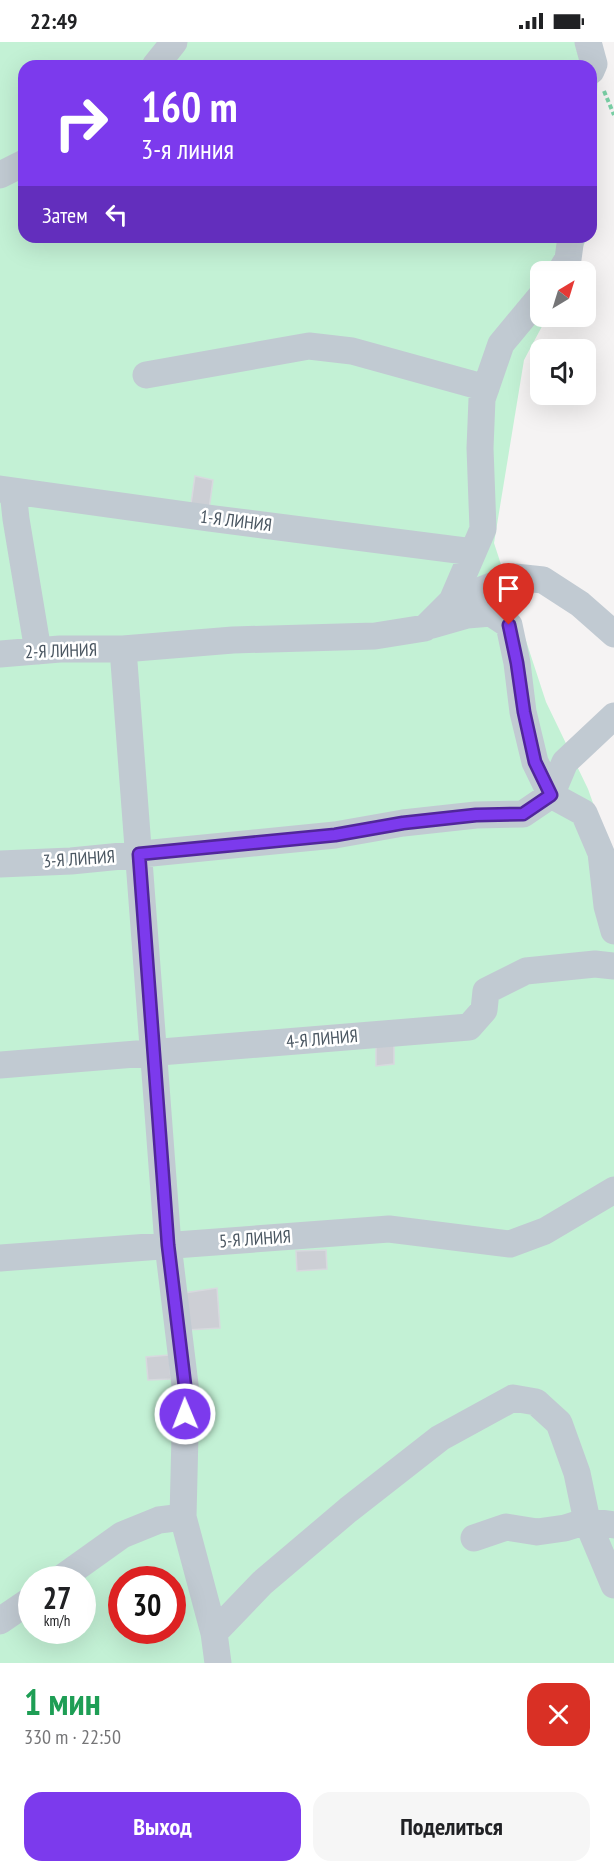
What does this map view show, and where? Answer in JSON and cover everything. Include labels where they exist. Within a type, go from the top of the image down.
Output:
[{"type":"street","points":[[160,60],[174,42]]},
{"type":"street","points":[[588,42],[593,60]]},
{"type":"street","points":[[0,175],[18,166]]},
{"type":"street","points":[[567,261],[570,243]]},
{"type":"street","points":[[425,628],[452,601],[483,529],[480,448],[482,399],[501,344],[530,309]]},
{"type":"street","points":[[146,375],[309,346],[352,351],[486,388]]},
{"type":"street","points":[[7,490],[16,519],[38,651]]},
{"type":"street","name":"1-Я ЛИНИЯ","points":[[7,490],[473,552]]},
{"type":"street","points":[[452,601],[515,577],[543,580],[580,604],[614,634]]},
{"type":"street","points":[[425,628],[467,615],[491,613],[509,625],[535,762],[551,795],[584,813],[601,853],[607,906],[614,931]]},
{"type":"street","name":"2-Я ЛИНИЯ","points":[[0,654],[60,649],[123,649],[233,640],[375,636],[425,628]]},
{"type":"street","points":[[123,649],[168,1245],[186,1394],[183,1518],[214,1633],[218,1663]]},
{"type":"street","points":[[551,795],[565,762],[614,716]]},
{"type":"street","name":"3-Я ЛИНИЯ","points":[[0,864],[71,861],[335,835],[403,823],[476,815],[523,814],[551,795]]},
{"type":"street","name":"4-Я ЛИНИЯ","points":[[0,1065],[469,1027],[484,1010],[486,991],[526,971],[595,964],[614,966]]},
{"type":"street","name":"5-Я ЛИНИЯ","points":[[0,1257],[389,1229],[510,1244],[545,1231],[614,1190]]},
{"type":"street","points":[[214,1633],[262,1583],[348,1510],[440,1438],[513,1398],[536,1402],[559,1423],[577,1473],[587,1521],[614,1585]]},
{"type":"street","points":[[79,1566],[123,1535],[159,1520],[183,1518]]},
{"type":"street","points":[[474,1538],[506,1527],[537,1532],[565,1528],[587,1521],[614,1525]]},
{"type":"street","points":[[0,1621],[18,1609]]},
{"type":"green space","points":[[0,42],[601,42],[597,92],[597,60],[18,60],[18,243],[585,243],[575,261],[530,261],[530,327],[542,327],[535,339],[530,339],[530,349],[524,360],[494,543],[546,702],[588,789],[614,862],[614,1663],[0,1663]]},
{"type":"building","points":[[195,476],[213,480],[209,509],[191,504]]},
{"type":"building","points":[[394,1044],[394,1064],[376,1066],[376,1046]]},
{"type":"building","points":[[326,1250],[327,1269],[297,1271],[296,1251]]},
{"type":"building","points":[[217,1288],[220,1328],[187,1330],[184,1293]]},
{"type":"building","points":[[169,1355],[171,1379],[148,1380],[146,1357]]},
{"type":"route","points":[[185,1414],[186,1394],[168,1245],[139,854],[335,835],[403,823],[476,815],[523,814],[551,795],[535,762],[509,625]]}]
